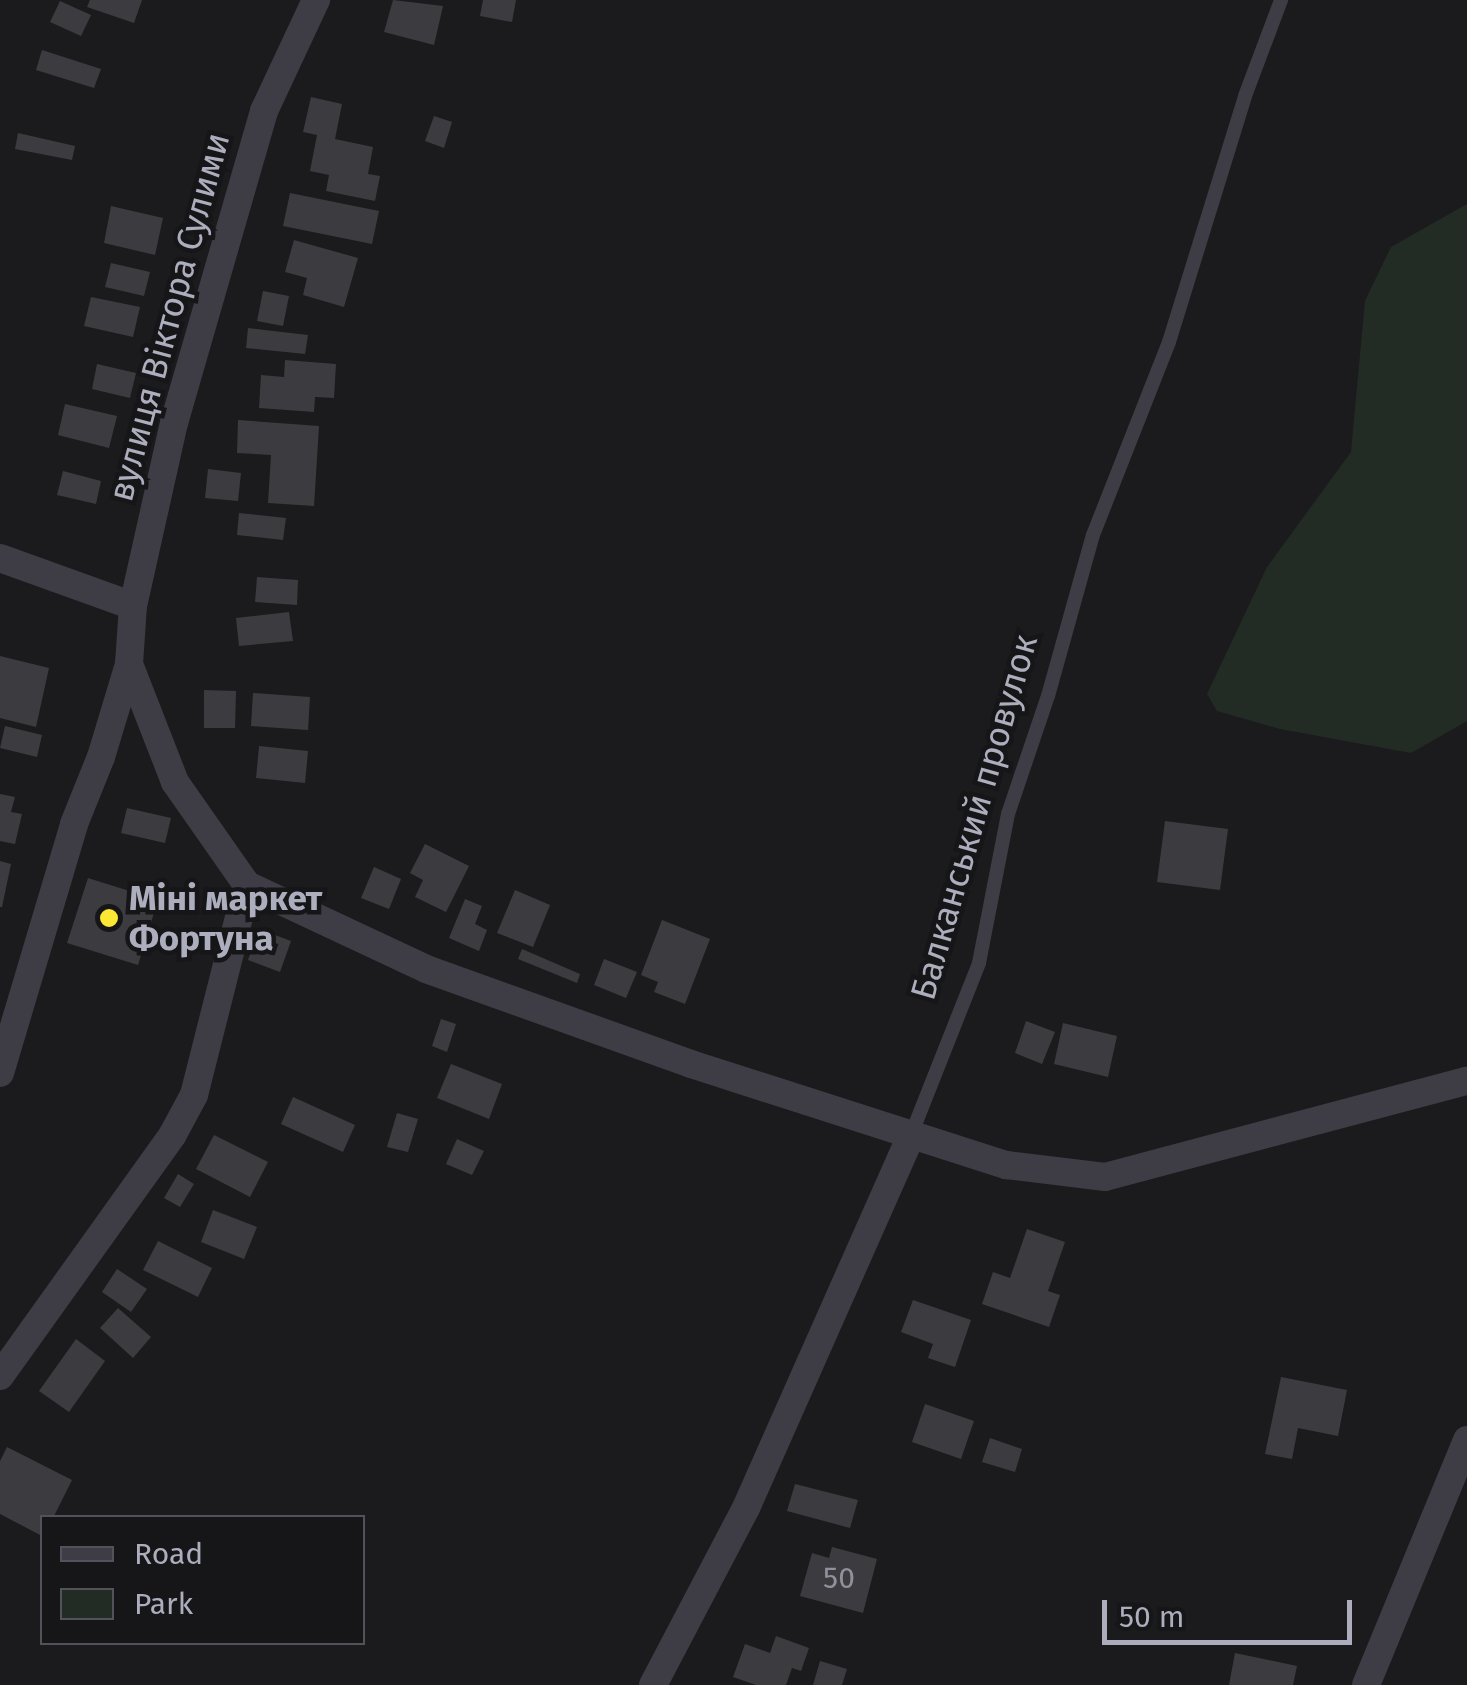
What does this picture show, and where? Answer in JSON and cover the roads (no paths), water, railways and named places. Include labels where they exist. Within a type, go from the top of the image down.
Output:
[{"type":"street","name":"вулиця Віктора Сулими","points":[[0,1073],[74,824],[101,757],[129,664],[134,606],[174,424],[264,111],[316,0]]},
{"type":"street","points":[[0,558],[134,606]]},
{"type":"street","name":"вулиця Віктора Сулими","points":[[129,664],[175,782],[247,884]]},
{"type":"street","points":[[0,1376],[174,1134],[194,1095],[247,884],[426,969],[690,1064],[1006,1164],[1105,1177],[1467,1081]]},
{"type":"street","name":"Балканський провулок","points":[[653,1685],[746,1508],[911,1135]]},
{"type":"street","points":[[1366,1685],[1467,1440]]},
{"type":"lane","name":"Балканський провулок","points":[[911,1135],[979,962],[1008,814],[1048,696],[1093,535],[1169,342],[1245,96],[1281,0]]},
{"type":"place","name":"Міні маркет Фортуна","points":[[109,918]]}]
